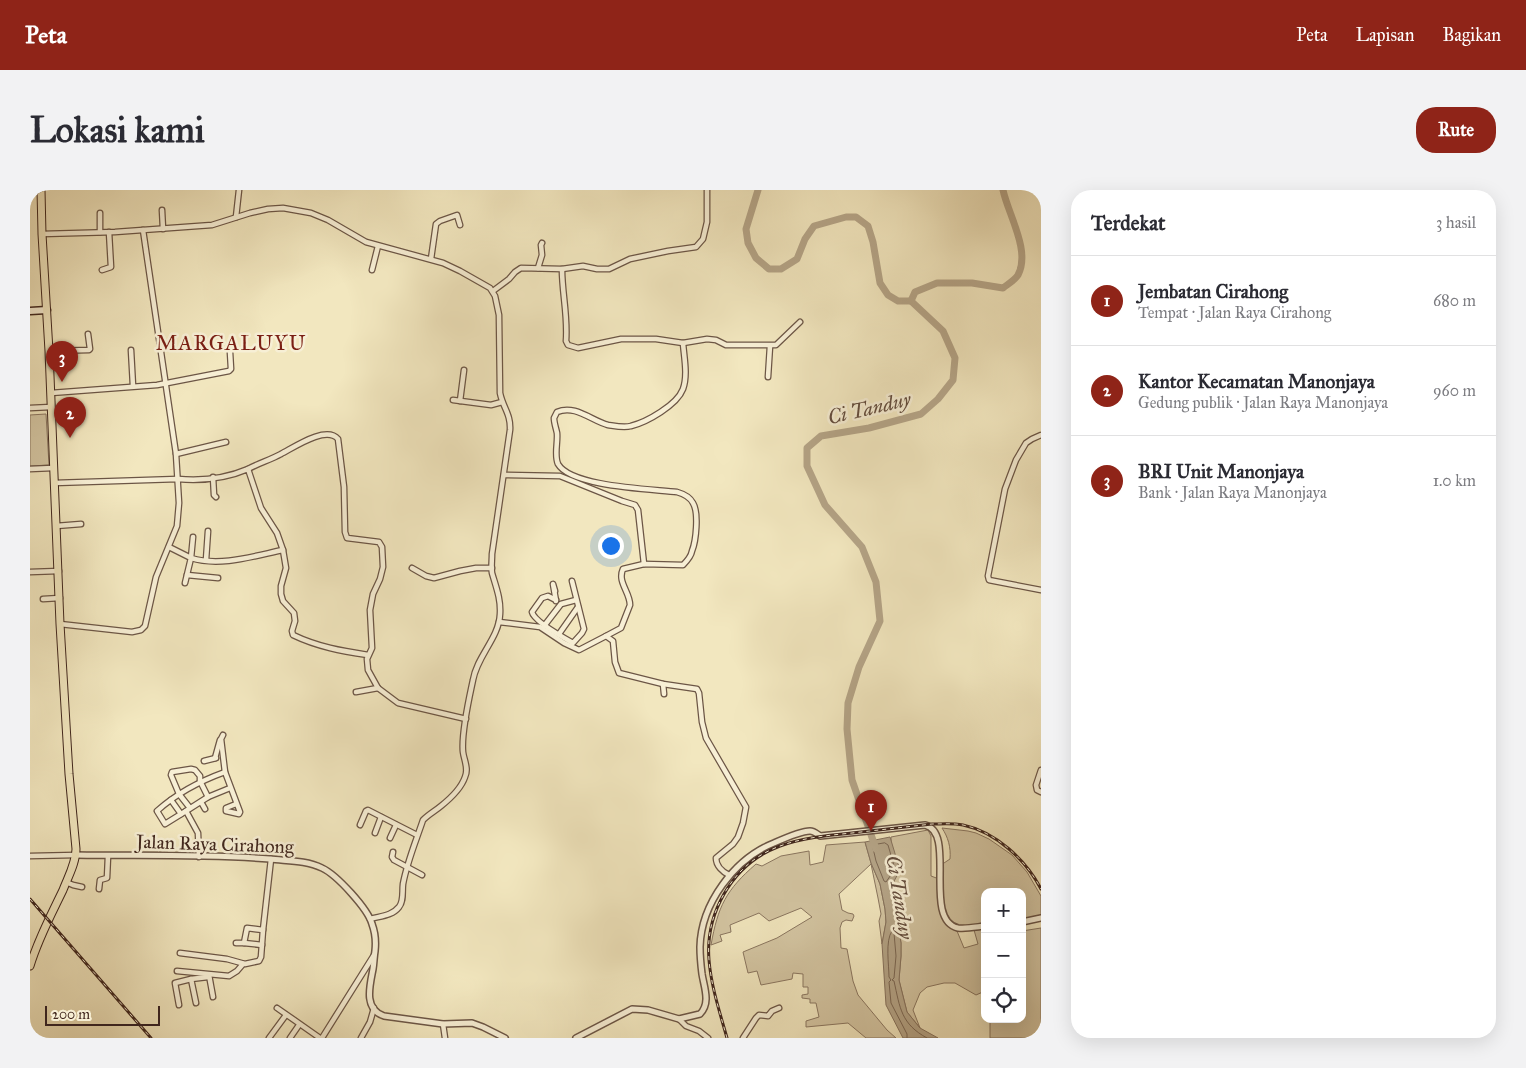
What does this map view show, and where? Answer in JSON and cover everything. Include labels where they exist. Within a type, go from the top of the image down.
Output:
[{"type":"main road","points":[[30,966],[37,945],[66,882],[76,855],[60,624],[41,190]]},
{"type":"main road","points":[[30,311],[47,310]]},
{"type":"street","points":[[236,217],[239,190]]},
{"type":"street","points":[[493,291],[521,268],[562,269],[583,266],[610,269],[630,259],[668,251],[696,248],[703,239],[707,222],[707,190]]},
{"type":"street","points":[[42,234],[109,232],[212,225],[268,208],[304,211],[328,220],[349,233],[378,246],[431,259],[460,270],[486,284],[493,291],[500,314],[502,402],[508,411],[510,422],[492,554],[492,568],[499,594],[499,622],[496,632],[475,671],[466,719],[463,751],[467,768],[466,777],[458,791],[423,820],[402,886],[403,895],[399,908],[390,914],[370,919]]},
{"type":"street","points":[[162,210],[164,229]]},
{"type":"street","points":[[100,213],[100,232]]},
{"type":"street","points":[[431,259],[436,224],[457,215],[460,225]]},
{"type":"street","points":[[60,624],[132,632],[141,630],[145,626],[156,577],[177,526],[179,515],[176,454],[143,230]]},
{"type":"street","points":[[102,270],[111,267],[109,232]]},
{"type":"street","points":[[538,268],[542,255],[542,243]]},
{"type":"street","points":[[372,270],[378,246]]},
{"type":"street","points":[[562,269],[562,285],[566,308],[566,341],[568,345],[578,348],[621,339],[656,339],[683,343],[707,339],[716,340],[726,345],[770,346],[778,344],[800,322]]},
{"type":"street","points":[[49,351],[89,350],[88,334]]},
{"type":"street","points":[[556,600],[548,596],[544,597],[532,612],[534,617],[564,643],[579,650],[621,628],[630,605],[622,581],[622,571],[644,564],[684,565],[689,559],[693,550],[696,520],[692,501],[677,492],[603,484],[565,471],[557,459],[557,433],[554,420],[557,412],[564,410],[581,413],[607,424],[628,426],[658,415],[663,412],[682,390],[685,378],[683,343]]},
{"type":"street","points":[[768,377],[770,346]]},
{"type":"street","points":[[130,350],[133,386]]},
{"type":"street","points":[[51,393],[166,384],[230,371],[230,352]]},
{"type":"street","points":[[460,401],[464,370]]},
{"type":"street","points":[[454,400],[491,405],[502,402]]},
{"type":"street","points":[[30,408],[51,407]]},
{"type":"street","points":[[54,483],[178,478],[188,480],[235,474],[279,455],[304,440],[327,435],[336,436],[344,481],[345,532],[347,538],[379,542],[382,547],[380,579],[373,594],[370,610],[372,648],[368,654],[367,665],[378,688],[398,703],[466,719]]},
{"type":"street","points":[[1041,435],[1028,440],[1026,443],[1016,460],[1005,489],[988,576],[989,580],[1041,590]]},
{"type":"street","points":[[176,454],[226,442]]},
{"type":"street","points":[[30,469],[53,468]]},
{"type":"street","points":[[248,469],[261,508],[277,533],[283,550],[286,568],[281,586],[281,594],[283,601],[294,613],[293,635],[333,649],[368,654]]},
{"type":"street","points":[[560,476],[565,471]]},
{"type":"street","points":[[504,475],[560,476],[635,505],[638,510],[644,564]]},
{"type":"street","points":[[213,477],[214,495],[216,497]]},
{"type":"street","points":[[56,526],[81,524]]},
{"type":"street","points":[[206,560],[208,531]]},
{"type":"street","points":[[185,583],[191,558],[193,537]]},
{"type":"street","points":[[169,547],[191,558],[221,562],[283,550]]},
{"type":"street","points":[[412,568],[434,578],[476,568],[492,568]]},
{"type":"street","points":[[30,572],[59,571]]},
{"type":"street","points":[[187,575],[218,578]]},
{"type":"street","points":[[499,622],[543,626],[573,643],[582,634],[584,626],[572,581]]},
{"type":"street","points":[[554,591],[553,584],[557,607]]},
{"type":"street","points":[[43,599],[60,598]]},
{"type":"street","points":[[543,626],[557,607],[576,600]]},
{"type":"street","points":[[559,634],[578,607]]},
{"type":"street","points":[[606,636],[612,641],[615,662],[619,673],[663,684],[696,688],[698,691],[706,738],[746,807],[738,837],[733,844],[716,858],[723,872],[730,875]]},
{"type":"street","points":[[663,684],[664,694]]},
{"type":"street","points":[[356,692],[378,688]]},
{"type":"street","points":[[215,758],[222,737],[222,757],[225,772],[236,804]]},
{"type":"street","points":[[204,761],[222,757]]},
{"type":"street","points":[[199,856],[198,833],[185,811],[171,775],[172,772],[195,770],[200,776],[200,782],[208,797]]},
{"type":"street","points":[[1041,770],[1036,786],[1037,790],[1041,792]]},
{"type":"street","points":[[225,772],[200,782],[179,794],[157,811],[165,824],[208,797],[230,788]]},
{"type":"street","points":[[171,800],[185,811]]},
{"type":"street","points":[[201,802],[204,809]]},
{"type":"street","points":[[360,825],[367,810],[417,835]]},
{"type":"street","points":[[374,833],[381,817]]},
{"type":"street","points":[[390,838],[396,825]]},
{"type":"street","points":[[678,1019],[700,1014],[705,1007],[707,999],[700,947],[705,919],[714,898],[730,875],[750,857],[774,843],[808,831],[813,831],[820,836],[929,825],[934,830],[939,844],[940,895],[946,920],[958,928],[981,926]]},
{"type":"street","points":[[393,852],[392,858],[422,875]]},
{"type":"street","points":[[30,856],[76,855]]},
{"type":"street","name":"Jalan Raya Cirahong","points":[[76,855],[240,857],[288,860],[323,868],[338,879],[370,919],[375,945],[368,990],[370,1002],[374,1008]]},
{"type":"street","points":[[99,890],[100,880],[107,878],[108,856]]},
{"type":"street","points":[[180,953],[243,964],[260,962],[271,859]]},
{"type":"street","points":[[66,882],[82,887]]},
{"type":"street","points":[[1026,921],[1041,918]]},
{"type":"street","points":[[244,943],[247,928],[262,930]]},
{"type":"street","points":[[236,943],[262,945]]},
{"type":"street","points":[[277,1008],[299,1025],[321,1038],[374,955]]},
{"type":"street","points":[[177,971],[209,976],[232,976],[243,964]]},
{"type":"street","points":[[179,1006],[175,983],[209,976]]},
{"type":"street","points":[[209,976],[213,997]]},
{"type":"street","points":[[191,979],[196,1003]]},
{"type":"street","points":[[374,1008],[380,1015],[384,1016],[443,1024],[472,1023],[505,1038]]},
{"type":"street","points":[[361,1038],[370,1022],[374,1008]]},
{"type":"street","points":[[743,1038],[759,1015],[768,1016],[772,1011],[779,1008]]},
{"type":"street","points":[[576,1038],[632,1009],[648,1010],[678,1019],[686,1026],[699,1031],[708,1038]]},
{"type":"street","points":[[269,1038],[286,1015]]},
{"type":"street","points":[[443,1024],[444,1038]]},
{"type":"street","points":[[290,1038],[299,1025]]},
{"type":"shaded area","points":[[46,414],[49,465],[30,466],[30,415]]},
{"type":"shaded area","points":[[942,828],[976,833],[989,839],[1012,855],[1027,872],[1041,896],[1041,917],[1026,919],[1026,888],[981,888],[981,925],[960,927],[951,922],[944,908],[942,890],[941,865],[950,859],[949,842]]},
{"type":"shaded area","points":[[928,830],[931,836],[931,876],[939,879],[940,906],[943,918],[949,926],[957,931],[964,948],[978,944],[974,930],[981,929],[981,993],[976,995],[955,983],[944,983],[927,987],[920,993],[913,1010],[920,1028],[907,1012],[899,980],[901,943],[892,885],[891,837]]},
{"type":"shaded area","points":[[865,842],[880,884],[885,909],[886,922],[882,944],[879,921],[881,914],[871,864],[839,894],[842,910],[854,916],[852,921],[846,920],[842,922],[840,928],[841,948],[847,949],[853,981],[858,995],[896,1038],[866,1038],[848,1023],[806,1027],[806,1021],[819,1017],[816,1003],[810,1003],[810,999],[802,998],[802,995],[808,994],[808,987],[803,987],[803,974],[793,973],[792,979],[761,985],[757,971],[748,973],[743,952],[777,938],[812,917],[801,908],[769,921],[759,913],[730,925],[731,932],[720,935],[722,941],[711,945],[720,909],[730,891],[756,864],[762,866],[781,856],[809,851],[810,865],[823,862],[826,845]]},
{"type":"shaded area","points":[[1041,928],[1041,1038],[990,1038],[990,1023],[1026,1023],[1026,930]]},
{"type":"water","points":[[890,837],[900,870],[892,885],[901,943],[899,980],[907,1012],[920,1028],[938,1038],[903,1038],[886,1005],[882,944],[886,922],[885,909],[880,884],[865,842]]},
{"type":"waterway","points":[[758,190],[746,229],[748,243],[756,258],[769,269],[781,269],[797,259],[805,239],[814,226],[846,217],[856,217],[868,226],[873,242],[880,283],[888,295],[898,301],[911,301]]},
{"type":"waterway","name":"Ci Tanduy","points":[[876,849],[852,780],[847,729],[848,703],[859,667],[880,621],[876,582],[862,547],[825,505],[807,466],[807,448],[821,436],[869,428],[921,414],[938,399],[953,380],[955,358],[943,331],[911,301],[915,292],[937,283],[972,283],[1003,288],[1017,277],[1022,255],[1017,232],[1003,190]]},
{"type":"railway","points":[[727,1038],[710,970],[709,943],[713,918],[724,894],[736,877],[749,864],[779,846],[814,837],[932,824],[959,824],[987,834],[1009,849],[1027,868],[1041,889]]},
{"type":"railway","points":[[30,899],[151,1038]]},
{"type":"place","name":"BRI Unit Manonjaya","points":[[62,382]]},
{"type":"place","name":"Kantor Kecamatan Manonjaya","points":[[70,438]]},
{"type":"place","name":"Jembatan Cirahong","points":[[871,831]]},
{"type":"district","name":"MARGALUYU","points":[[231,343]]}]
